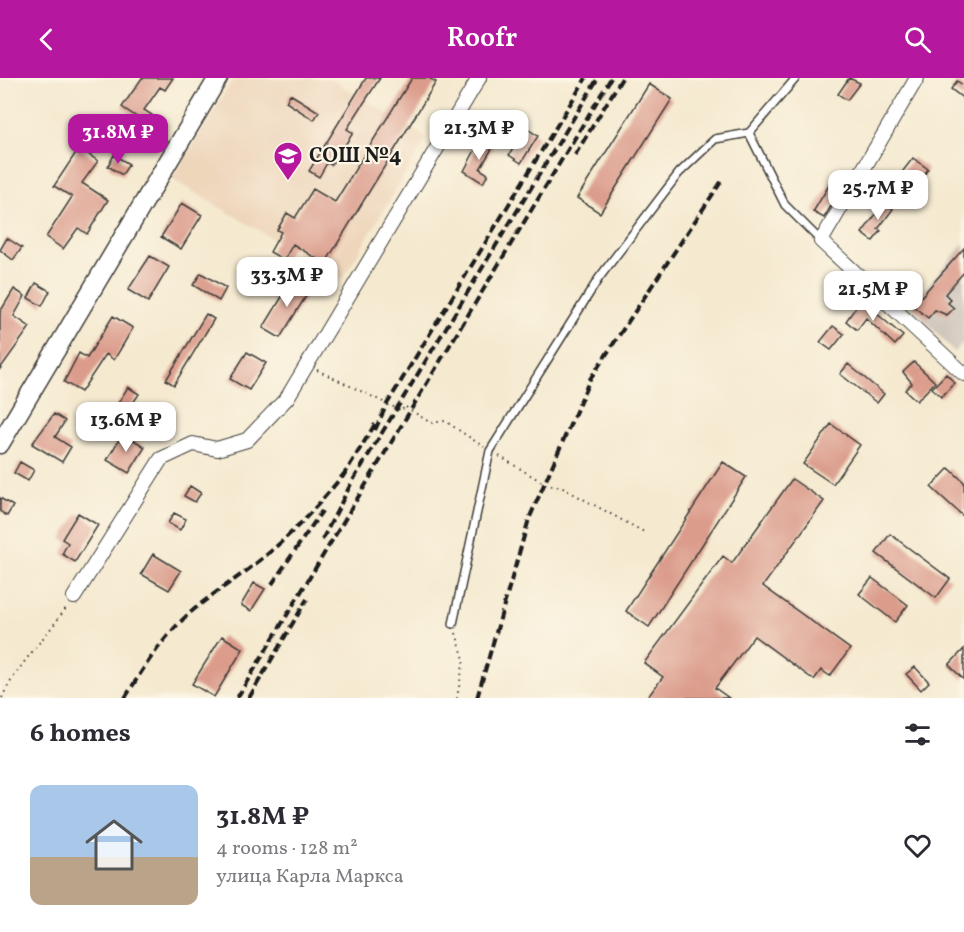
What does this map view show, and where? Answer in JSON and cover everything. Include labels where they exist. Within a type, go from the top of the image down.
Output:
[{"type":"street","points":[[0,444],[218,78]]},
{"type":"street","points":[[74,597],[161,459],[193,444],[217,449],[247,440],[287,398],[479,78]]},
{"type":"street","points":[[917,78],[821,241],[964,374]]},
{"type":"lane","points":[[453,624],[490,451],[599,278],[679,173],[715,139],[749,133],[796,78]]},
{"type":"lane","points":[[749,133],[785,205],[821,241]]},
{"type":"path","points":[[307,365],[402,411],[404,406],[431,423],[445,421],[547,485],[561,487],[644,532]]},
{"type":"path","points":[[2,698],[10,681],[43,642],[74,597]]},
{"type":"path","points":[[453,624],[464,659],[458,698]]},
{"type":"shaded area","name":"СОШ №4","points":[[234,78],[329,78],[427,138],[342,280],[172,179]]},
{"type":"shaded area","points":[[964,243],[964,342],[954,352],[911,305]]},
{"type":"building","points":[[142,78],[173,78],[165,90],[160,87],[144,110],[152,115],[147,124],[122,107]]},
{"type":"building","points":[[366,78],[380,78],[347,129],[353,133],[331,165],[327,163],[319,177],[309,171]]},
{"type":"building","points":[[412,78],[429,78],[436,82],[325,264],[293,244],[284,260],[270,252],[281,232],[277,230],[287,213],[295,218],[313,189],[335,202]]},
{"type":"building","points":[[849,78],[860,83],[847,100],[838,94]]},
{"type":"building","points":[[957,81],[964,86],[964,99],[951,89]]},
{"type":"building","points":[[649,84],[672,99],[600,213],[577,198]]},
{"type":"building","points":[[290,94],[319,112],[314,120],[286,102]]},
{"type":"building","points":[[526,128],[538,136],[521,163],[509,155]]},
{"type":"building","points":[[481,139],[493,147],[480,169],[488,174],[483,183],[464,171]]},
{"type":"building","points":[[79,148],[98,161],[82,183],[108,200],[87,234],[78,228],[63,249],[46,237],[72,197],[54,186]]},
{"type":"building","points":[[114,155],[129,164],[122,175],[108,166]]},
{"type":"building","points":[[913,158],[928,169],[909,198],[892,185]]},
{"type":"building","points":[[837,172],[847,179],[824,218],[813,212]]},
{"type":"building","points":[[881,200],[893,209],[878,229],[881,231],[873,241],[862,233],[879,210],[875,207]]},
{"type":"building","points":[[182,203],[202,215],[181,249],[161,237]]},
{"type":"building","points":[[7,238],[22,248],[13,260],[0,250]]},
{"type":"building","points":[[964,248],[964,272],[945,294],[951,300],[948,303],[954,308],[947,315],[935,310],[928,318],[913,306]]},
{"type":"building","points":[[150,256],[169,267],[148,302],[128,290]]},
{"type":"building","points":[[201,273],[226,288],[219,301],[193,285]]},
{"type":"building","points":[[294,277],[311,288],[280,338],[263,328]]},
{"type":"building","points":[[36,283],[50,291],[42,306],[28,298]]},
{"type":"building","points":[[14,289],[25,296],[14,316],[30,327],[0,369],[0,312]]},
{"type":"building","points":[[861,300],[903,336],[895,345],[866,318],[857,330],[846,321]]},
{"type":"building","points":[[206,314],[214,319],[174,385],[166,380]]},
{"type":"building","points":[[113,316],[133,328],[114,360],[106,354],[81,392],[64,382],[79,353],[87,358]]},
{"type":"building","points":[[833,326],[844,334],[831,350],[820,342]]},
{"type":"building","points":[[247,352],[266,363],[249,390],[230,379]]},
{"type":"building","points":[[914,362],[935,382],[917,401],[905,390],[912,383],[903,372]]},
{"type":"building","points":[[848,364],[884,394],[877,403],[840,374]]},
{"type":"building","points":[[946,374],[955,383],[941,397],[932,388]]},
{"type":"building","points":[[128,387],[139,394],[112,435],[102,429]]},
{"type":"building","points":[[54,414],[65,421],[55,437],[71,447],[62,462],[32,444]]},
{"type":"building","points":[[831,424],[860,445],[833,484],[803,464]]},
{"type":"building","points":[[123,433],[145,447],[129,473],[107,460]]},
{"type":"building","points":[[20,462],[34,470],[28,481],[14,473]]},
{"type":"building","points":[[723,462],[746,477],[649,627],[626,611]]},
{"type":"building","points":[[949,468],[964,482],[964,517],[931,487]]},
{"type":"building","points":[[792,479],[824,501],[763,586],[850,649],[830,676],[821,670],[814,680],[754,636],[715,688],[729,698],[647,698],[663,677],[644,663],[723,556],[732,563]]},
{"type":"building","points":[[190,486],[201,493],[195,502],[184,496]]},
{"type":"building","points":[[0,498],[13,506],[7,516],[0,511]]},
{"type":"building","points":[[78,513],[98,525],[75,562],[62,554],[68,543],[62,539]]},
{"type":"building","points":[[174,513],[186,519],[180,530],[168,523]]},
{"type":"building","points":[[890,534],[950,579],[936,598],[876,553]]},
{"type":"building","points":[[153,554],[181,571],[169,590],[141,574]]},
{"type":"building","points":[[872,578],[908,605],[895,622],[859,594]]},
{"type":"building","points":[[254,583],[265,589],[251,611],[241,605]]},
{"type":"building","points":[[222,636],[243,649],[214,697],[192,684]]},
{"type":"building","points":[[964,649],[964,680],[949,665]]},
{"type":"building","points":[[915,667],[929,682],[921,690],[906,674]]},
{"type":"railway","points":[[375,430],[387,404],[586,78]]},
{"type":"railway","points":[[322,540],[352,482],[598,78]]},
{"type":"railway","points":[[237,698],[611,78]]},
{"type":"railway","points":[[575,155],[622,78]]},
{"type":"railway","points":[[477,698],[529,519],[590,379],[721,182]]},
{"type":"railway","points":[[342,478],[377,421]]},
{"type":"railway","points":[[125,698],[153,655],[181,621],[280,543],[315,508],[347,470]]},
{"type":"railway","points":[[272,584],[322,511]]},
{"type":"railway","points":[[249,698],[307,599]]},
{"type":"place","name":"СОШ №4","points":[[288,182]]}]
